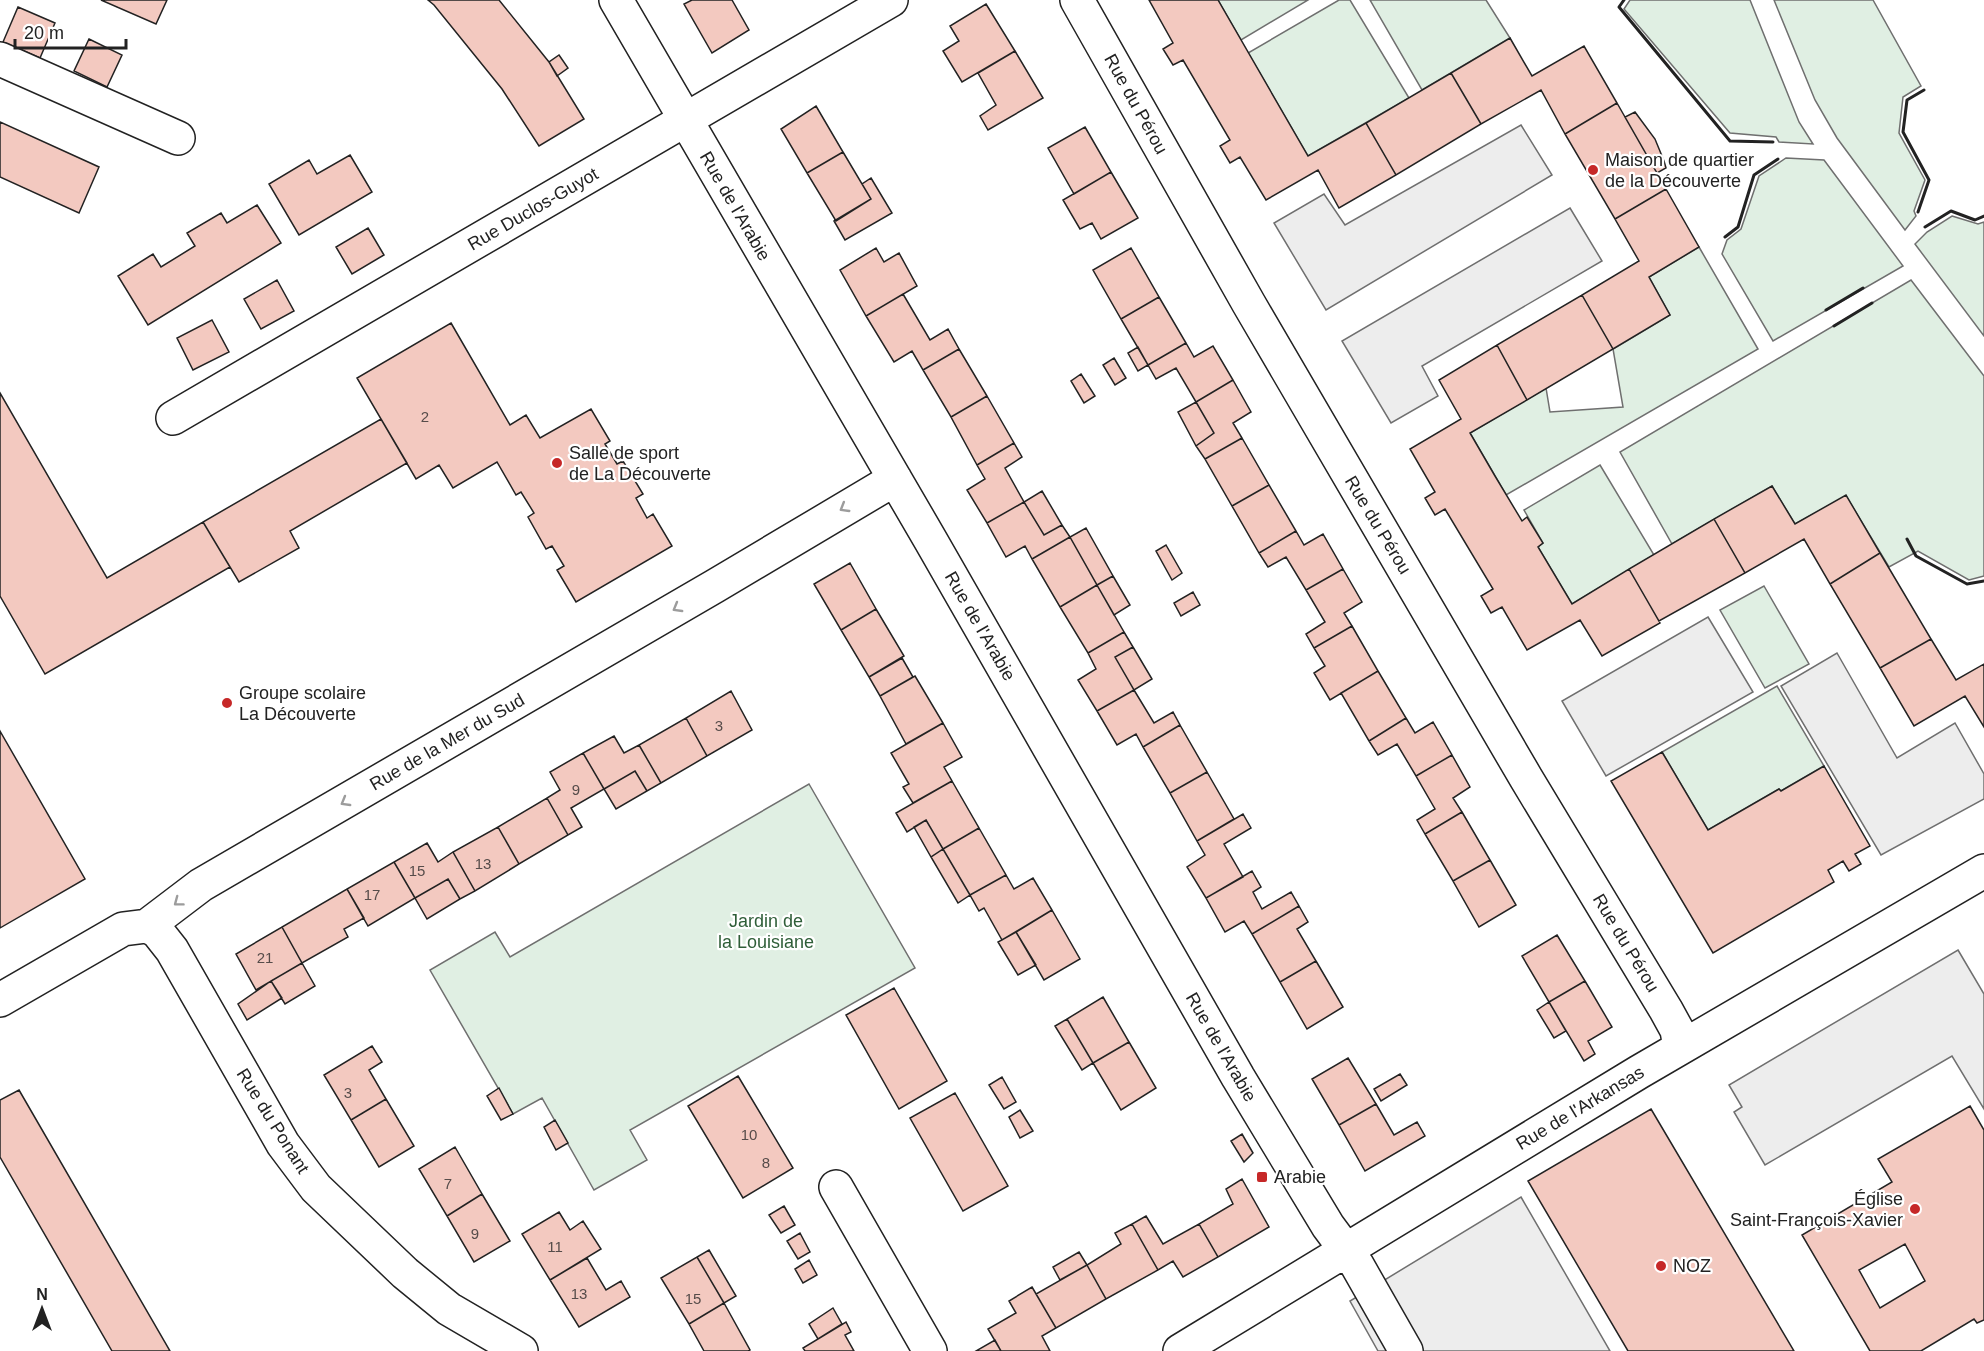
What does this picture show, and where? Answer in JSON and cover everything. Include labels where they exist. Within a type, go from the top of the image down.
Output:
[{"type":"street","name":"Rue de l'Arabie","points":[[615,0],[895,479],[1244,1087],[1328,1226],[1346,1250],[1390,1321],[1406,1351]]},
{"type":"street","name":"Rue Duclos-Guyot","points":[[173,418],[686,122],[891,0]]},
{"type":"street","name":"Rue du Pérou","points":[[1077,0],[1248,304],[1526,778],[1666,1010],[1677,1030],[1680,1048]]},
{"type":"street","points":[[0,59],[178,138]]},
{"type":"street","name":"Rue de la Mer du Sud","points":[[0,1000],[123,929],[147,926],[201,885],[895,479]]},
{"type":"street","name":"Rue de l'Arkansas","points":[[1180,1351],[1680,1048],[1984,871]]},
{"type":"street","name":"Rue du Ponant","points":[[147,926],[157,931],[172,950],[283,1144],[316,1188],[405,1273],[449,1309],[521,1351]]},
{"type":"street","points":[[836,1187],[930,1351]]},
{"type":"green space","points":[[1218,0],[1308,0],[1241,40]]},
{"type":"green space","points":[[1339,0],[1350,0],[1409,98],[1308,156],[1248,53]]},
{"type":"green space","points":[[1370,0],[1486,0],[1510,38],[1422,90]]},
{"type":"green space","points":[[1630,0],[1750,0],[1799,122],[1813,144],[1779,142],[1776,137],[1730,133],[1624,9]]},
{"type":"green space","points":[[1774,0],[1873,0],[1921,86],[1903,97],[1899,133],[1925,180],[1914,211],[1916,216],[1905,230],[1837,138],[1815,100]]},
{"type":"green space","points":[[1786,158],[1824,160],[1903,266],[1773,341],[1722,254],[1727,240],[1741,229],[1759,176]]},
{"type":"green space","points":[[1952,216],[1978,224],[1984,222],[1984,336],[1915,244],[1927,232]]},
{"type":"green space","points":[[1699,247],[1758,349],[1506,495],[1470,433],[1546,388],[1550,412],[1623,407],[1613,349],[1670,315],[1649,277]]},
{"type":"green space","points":[[1911,280],[1984,376],[1984,576],[1969,580],[1918,551],[1889,567],[1846,496],[1795,524],[1772,486],[1672,544],[1620,452]]},
{"type":"green space","points":[[1600,465],[1654,555],[1572,604],[1538,547],[1543,543],[1524,510]]},
{"type":"green space","points":[[1764,586],[1809,664],[1765,688],[1720,610]]},
{"type":"green space","points":[[1777,686],[1824,766],[1708,830],[1662,752]]},
{"type":"green space","name":"Jardin de la Louisiane","points":[[809,784],[915,968],[630,1130],[647,1160],[594,1190],[542,1098],[513,1114],[430,970],[495,932],[510,957]]},
{"type":"shaded area","points":[[1521,125],[1552,175],[1326,310],[1274,223],[1324,194],[1345,225]]},
{"type":"shaded area","points":[[1570,208],[1602,261],[1422,366],[1438,396],[1391,423],[1342,341]]},
{"type":"shaded area","points":[[1708,617],[1753,692],[1606,776],[1562,701]]},
{"type":"shaded area","points":[[1837,653],[1897,758],[1955,723],[1984,774],[1984,799],[1881,855],[1781,686]]},
{"type":"shaded area","points":[[1958,950],[1984,994],[1984,1109],[1952,1056],[1765,1165],[1734,1112],[1742,1107],[1729,1085]]},
{"type":"shaded area","points":[[1521,1197],[1610,1351],[1378,1351],[1350,1301]]},
{"type":"building","points":[[101,0],[167,0],[156,24]]},
{"type":"building","points":[[428,0],[499,0],[549,62],[584,119],[539,146],[502,89]]},
{"type":"building","points":[[692,0],[732,0],[749,30],[712,53],[684,4]]},
{"type":"building","points":[[1149,0],[1218,0],[1308,156],[1366,123],[1396,175],[1339,208],[1318,170],[1266,200],[1240,157],[1230,163],[1220,146],[1230,140],[1183,60],[1173,65],[1163,49],[1173,43]]},
{"type":"building","points":[[986,4],[1015,51],[962,82],[943,51],[959,41],[950,26]]},
{"type":"building","points":[[18,7],[55,23],[40,58],[3,42]]},
{"type":"building","points":[[1510,38],[1532,76],[1584,46],[1617,103],[1565,134],[1541,90],[1481,124],[1451,73]]},
{"type":"building","points":[[89,39],[122,55],[107,87],[74,71]]},
{"type":"building","points":[[1015,51],[1043,98],[988,130],[980,116],[996,105],[978,73]]},
{"type":"building","points":[[559,55],[568,68],[557,76],[549,62]]},
{"type":"building","points":[[1451,73],[1481,124],[1396,175],[1366,123]]},
{"type":"building","points":[[1617,103],[1666,189],[1615,219],[1565,134]]},
{"type":"building","points":[[816,106],[843,152],[807,173],[781,129]]},
{"type":"building","points":[[1635,112],[1655,139],[1664,161],[1666,168],[1657,173],[1625,117]]},
{"type":"building","points":[[0,122],[99,167],[79,213],[0,177]]},
{"type":"building","points":[[1085,127],[1111,172],[1074,194],[1048,148]]},
{"type":"building","points":[[843,152],[871,199],[836,221],[807,173]]},
{"type":"building","points":[[350,155],[372,192],[299,235],[269,184],[309,160],[317,174]]},
{"type":"building","points":[[1111,172],[1138,218],[1101,239],[1092,223],[1080,229],[1063,200]]},
{"type":"building","points":[[871,178],[892,213],[845,240],[834,221],[871,199],[862,184]]},
{"type":"building","points":[[1666,189],[1699,247],[1649,277],[1670,315],[1613,349],[1582,295],[1639,261],[1615,219]]},
{"type":"building","points":[[257,205],[281,243],[148,325],[118,276],[153,254],[161,267],[195,246],[187,233],[221,213],[227,223]]},
{"type":"building","points":[[368,228],[384,255],[352,274],[336,247]]},
{"type":"building","points":[[876,248],[884,262],[899,253],[917,286],[866,316],[840,270]]},
{"type":"building","points":[[1131,248],[1159,297],[1121,319],[1093,270]]},
{"type":"building","points":[[277,280],[294,311],[261,329],[244,299]]},
{"type":"building","points":[[903,294],[930,340],[948,329],[959,349],[923,370],[912,351],[894,362],[866,316]]},
{"type":"building","points":[[1582,295],[1613,349],[1527,400],[1497,345]]},
{"type":"building","points":[[1159,297],[1186,343],[1148,365],[1121,319]]},
{"type":"building","points":[[212,320],[229,352],[193,370],[177,338]]},
{"type":"building","name":"Salle de sport de La Découverte","points":[[451,323],[510,425],[526,415],[540,438],[591,409],[610,441],[605,444],[617,464],[623,461],[643,494],[636,498],[647,518],[653,514],[672,546],[576,602],[557,570],[564,566],[552,546],[546,549],[528,517],[534,513],[521,492],[516,495],[497,462],[453,488],[439,465],[416,479],[357,378]]},
{"type":"building","points":[[1186,343],[1194,357],[1213,346],[1233,380],[1196,402],[1176,368],[1156,379],[1148,365]]},
{"type":"building","points":[[1497,345],[1527,400],[1470,433],[1495,476],[1522,521],[1527,517],[1543,543],[1538,547],[1572,604],[1629,569],[1660,623],[1602,656],[1580,620],[1527,650],[1502,607],[1491,613],[1481,596],[1493,589],[1445,509],[1435,515],[1425,498],[1435,492],[1410,449],[1461,419],[1439,380]]},
{"type":"building","points":[[1138,347],[1148,365],[1138,371],[1128,353]]},
{"type":"building","points":[[959,349],[987,396],[951,417],[923,370]]},
{"type":"building","points":[[1114,358],[1126,378],[1115,385],[1103,365]]},
{"type":"building","points":[[1081,374],[1095,396],[1084,403],[1071,381]]},
{"type":"building","points":[[1233,380],[1251,412],[1233,423],[1242,438],[1205,459],[1196,446],[1214,433],[1196,402]]},
{"type":"building","points":[[0,393],[107,578],[203,522],[230,567],[45,674],[0,596]]},
{"type":"building","points":[[987,396],[1014,443],[977,465],[951,417]]},
{"type":"building","points":[[1196,402],[1214,433],[1196,446],[1178,412]]},
{"type":"building","points":[[381,419],[407,463],[290,531],[299,548],[239,582],[203,522]]},
{"type":"building","points":[[1242,438],[1269,485],[1232,506],[1205,459]]},
{"type":"building","points":[[1014,443],[1022,457],[1005,468],[1024,502],[987,523],[967,490],[985,479],[977,465]]},
{"type":"building","points":[[1269,485],[1296,531],[1259,553],[1232,506]]},
{"type":"building","points":[[1772,486],[1795,524],[1846,495],[1880,553],[1830,584],[1804,539],[1745,573],[1714,519]]},
{"type":"building","points":[[1042,491],[1062,525],[1044,535],[1024,502]]},
{"type":"building","points":[[1024,502],[1044,535],[1062,525],[1070,537],[1032,559],[1025,546],[1006,557],[987,523]]},
{"type":"building","points":[[1714,519],[1745,573],[1659,621],[1629,569]]},
{"type":"building","points":[[1086,528],[1113,576],[1097,585],[1070,537]]},
{"type":"building","points":[[1296,531],[1304,545],[1323,534],[1343,569],[1306,590],[1286,557],[1268,567],[1259,553]]},
{"type":"building","points":[[1070,537],[1097,585],[1060,607],[1032,559]]},
{"type":"building","points":[[1166,545],[1182,573],[1172,580],[1156,551]]},
{"type":"building","points":[[1880,553],[1931,639],[1880,668],[1830,584]]},
{"type":"building","points":[[850,563],[876,609],[841,630],[814,584]]},
{"type":"building","points":[[1343,569],[1362,602],[1344,613],[1352,626],[1314,648],[1306,634],[1325,622],[1306,590]]},
{"type":"building","points":[[1113,576],[1130,605],[1114,615],[1097,585]]},
{"type":"building","points":[[1097,585],[1124,632],[1088,653],[1060,607]]},
{"type":"building","points":[[1193,592],[1200,605],[1181,616],[1174,603]]},
{"type":"building","points":[[876,609],[904,656],[869,677],[841,630]]},
{"type":"building","points":[[1352,626],[1378,671],[1330,700],[1314,673],[1325,666],[1314,648]]},
{"type":"building","points":[[1124,632],[1133,647],[1115,657],[1134,690],[1097,711],[1078,680],[1096,669],[1088,653]]},
{"type":"building","points":[[1931,639],[1956,680],[1984,664],[1984,727],[1965,696],[1914,726],[1880,668]]},
{"type":"building","points":[[1133,647],[1152,679],[1134,690],[1115,657]]},
{"type":"building","points":[[902,658],[913,677],[880,696],[869,677]]},
{"type":"building","points":[[1378,671],[1406,718],[1369,741],[1341,693]]},
{"type":"building","points":[[915,676],[943,723],[906,744],[880,696]]},
{"type":"building","points":[[1134,690],[1154,723],[1173,712],[1180,725],[1143,747],[1136,734],[1117,745],[1097,711]]},
{"type":"building","points":[[731,691],[752,730],[707,756],[686,718]]},
{"type":"building","points":[[686,718],[707,756],[661,783],[639,745]]},
{"type":"building","points":[[1406,718],[1415,733],[1433,722],[1452,755],[1416,776],[1397,744],[1378,755],[1369,741]]},
{"type":"building","points":[[943,723],[962,757],[944,767],[952,781],[913,803],[903,787],[909,784],[891,753]]},
{"type":"building","points":[[1180,725],[1207,772],[1170,793],[1143,747]]},
{"type":"building","points":[[0,731],[85,879],[0,928]]},
{"type":"building","points":[[614,736],[624,753],[639,745],[661,783],[647,791],[635,771],[604,789],[583,753]]},
{"type":"building","points":[[1662,752],[1708,830],[1824,766],[1870,846],[1855,854],[1861,864],[1849,871],[1843,861],[1828,870],[1834,882],[1713,953],[1611,781]]},
{"type":"building","points":[[583,753],[604,789],[571,808],[582,827],[568,835],[547,798],[560,790],[550,772]]},
{"type":"building","points":[[1452,755],[1470,787],[1453,798],[1462,812],[1425,834],[1417,820],[1435,809],[1416,776]]},
{"type":"building","points":[[635,771],[647,791],[616,809],[604,789]]},
{"type":"building","points":[[1207,772],[1234,819],[1197,841],[1170,793]]},
{"type":"building","points":[[952,781],[979,828],[943,849],[926,820],[907,832],[896,813]]},
{"type":"building","points":[[547,798],[568,835],[519,864],[498,827]]},
{"type":"building","points":[[1462,812],[1490,860],[1453,881],[1425,834]]},
{"type":"building","points":[[1243,814],[1251,828],[1224,844],[1243,877],[1206,898],[1187,867],[1205,855],[1197,841]]},
{"type":"building","points":[[926,820],[943,849],[931,857],[914,827]]},
{"type":"building","points":[[498,827],[519,864],[475,891],[453,852]]},
{"type":"building","points":[[979,828],[1006,875],[970,895],[943,849]]},
{"type":"building","points":[[427,843],[438,862],[453,852],[475,891],[460,899],[448,879],[415,898],[394,862]]},
{"type":"building","points":[[943,849],[970,895],[958,903],[931,857]]},
{"type":"building","points":[[1490,860],[1516,905],[1479,927],[1453,881]]},
{"type":"building","points":[[394,862],[415,898],[368,926],[347,889]]},
{"type":"building","points":[[1252,871],[1261,887],[1253,892],[1262,909],[1291,892],[1299,906],[1252,934],[1244,921],[1225,932],[1206,898]]},
{"type":"building","points":[[1006,875],[1014,889],[1033,878],[1052,910],[1002,940],[984,908],[979,911],[970,895]]},
{"type":"building","points":[[448,879],[460,899],[427,919],[415,898]]},
{"type":"building","points":[[347,889],[364,918],[344,929],[348,937],[302,963],[282,927]]},
{"type":"building","points":[[1299,906],[1308,922],[1297,929],[1316,961],[1280,982],[1252,934]]},
{"type":"building","points":[[1052,910],[1080,959],[1044,980],[1016,932]]},
{"type":"building","points":[[282,927],[302,963],[256,990],[236,954]]},
{"type":"building","points":[[1016,932],[1036,965],[1018,975],[998,942]]},
{"type":"building","points":[[1557,935],[1585,981],[1549,1002],[1522,956]]},
{"type":"building","points":[[1316,961],[1343,1007],[1307,1029],[1280,982]]},
{"type":"building","points":[[302,963],[315,986],[285,1004],[271,981]]},
{"type":"building","points":[[271,981],[282,998],[247,1020],[238,1004]]},
{"type":"building","points":[[1585,981],[1612,1027],[1588,1041],[1595,1054],[1584,1061],[1549,1002]]},
{"type":"building","points":[[894,988],[947,1081],[899,1109],[846,1015]]},
{"type":"building","points":[[1103,997],[1129,1042],[1093,1063],[1067,1019]]},
{"type":"building","points":[[1549,1002],[1566,1031],[1554,1038],[1537,1010]]},
{"type":"building","points":[[1067,1019],[1093,1063],[1082,1070],[1055,1026]]},
{"type":"building","points":[[1129,1042],[1156,1088],[1121,1110],[1093,1063]]},
{"type":"building","points":[[372,1046],[382,1062],[369,1070],[386,1099],[351,1120],[324,1075]]},
{"type":"building","points":[[1348,1058],[1376,1104],[1339,1125],[1312,1079]]},
{"type":"building","points":[[1400,1074],[1407,1085],[1381,1101],[1374,1089]]},
{"type":"building","points":[[738,1076],[793,1168],[743,1198],[688,1106]]},
{"type":"building","points":[[1002,1077],[1016,1102],[1004,1109],[989,1085]]},
{"type":"building","points":[[499,1088],[513,1114],[501,1120],[487,1096]]},
{"type":"building","points":[[19,1090],[170,1351],[112,1351],[0,1157],[0,1100]]},
{"type":"building","points":[[955,1093],[1008,1186],[963,1211],[910,1118]]},
{"type":"building","points":[[386,1099],[414,1146],[379,1167],[351,1120]]},
{"type":"building","points":[[1376,1104],[1394,1135],[1417,1122],[1425,1136],[1365,1171],[1339,1125]]},
{"type":"building","name":"Église Saint-François-Xavier","points":[[1970,1106],[1984,1130],[1984,1320],[1977,1323],[1974,1319],[1921,1351],[1870,1351],[1802,1235],[1892,1182],[1878,1159]],"holes":[[[1905,1244],[1925,1281],[1880,1308],[1859,1270]]]},
{"type":"building","name":"NOZ","points":[[1651,1109],[1794,1351],[1628,1351],[1528,1181]]},
{"type":"building","points":[[1020,1110],[1033,1131],[1020,1138],[1009,1117]]},
{"type":"building","points":[[555,1120],[568,1143],[556,1150],[544,1127]]},
{"type":"building","points":[[1242,1134],[1253,1153],[1244,1162],[1231,1141]]},
{"type":"building","points":[[455,1147],[482,1194],[447,1216],[419,1169]]},
{"type":"building","points":[[1242,1179],[1269,1227],[1218,1257],[1199,1224],[1233,1204],[1226,1189]]},
{"type":"building","points":[[482,1194],[510,1241],[474,1262],[447,1216]]},
{"type":"building","points":[[784,1206],[795,1225],[781,1233],[769,1215]]},
{"type":"building","points":[[559,1212],[570,1230],[583,1221],[601,1249],[550,1280],[522,1234]]},
{"type":"building","points":[[1146,1216],[1163,1244],[1199,1224],[1218,1257],[1183,1277],[1173,1261],[1158,1270],[1132,1224]]},
{"type":"building","points":[[1132,1224],[1158,1270],[1106,1299],[1087,1265],[1121,1244],[1115,1233]]},
{"type":"building","points":[[800,1233],[810,1252],[798,1259],[787,1241]]},
{"type":"building","points":[[709,1250],[736,1296],[724,1303],[697,1257]]},
{"type":"building","points":[[1079,1252],[1087,1265],[1060,1280],[1053,1267]]},
{"type":"building","points":[[697,1257],[724,1303],[689,1324],[661,1278]]},
{"type":"building","points":[[587,1258],[606,1290],[621,1281],[630,1297],[579,1327],[550,1280]]},
{"type":"building","points":[[809,1260],[817,1275],[803,1283],[795,1269]]},
{"type":"building","points":[[1087,1265],[1106,1299],[1056,1328],[1036,1294]]},
{"type":"building","points":[[1032,1287],[1056,1328],[1042,1336],[1050,1351],[1001,1351],[988,1329],[1016,1313],[1009,1301]]},
{"type":"building","points":[[724,1303],[750,1350],[704,1351],[689,1324]]},
{"type":"building","points":[[833,1308],[842,1324],[818,1339],[809,1324]]},
{"type":"building","points":[[846,1322],[851,1332],[845,1335],[854,1351],[805,1351],[803,1348]]},
{"type":"building","points":[[995,1340],[1001,1351],[976,1351]]},
{"type":"wall","points":[[1624,0],[1619,7],[1730,141],[1773,142]]},
{"type":"wall","points":[[1918,212],[1929,180],[1903,132],[1907,100],[1924,90]]},
{"type":"wall","points":[[1725,237],[1738,227],[1754,175],[1778,159]]},
{"type":"wall","points":[[1925,227],[1951,211],[1975,220],[1984,216]]},
{"type":"wall","points":[[1826,310],[1863,288]]},
{"type":"wall","points":[[1834,326],[1872,303]]},
{"type":"wall","points":[[1907,539],[1916,556],[1967,584],[1984,581]]},
{"type":"place","name":"Maison de quartier de la Découverte","points":[[1593,170]]},
{"type":"place","name":"Salle de sport de La Découverte","points":[[557,463]]},
{"type":"place","name":"Groupe scolaire La Découverte","points":[[227,703]]},
{"type":"place","name":"Arabie","points":[[1262,1177]]},
{"type":"place","name":"Église Saint-François-Xavier","points":[[1915,1209]]},
{"type":"place","name":"NOZ","points":[[1661,1266]]}]
